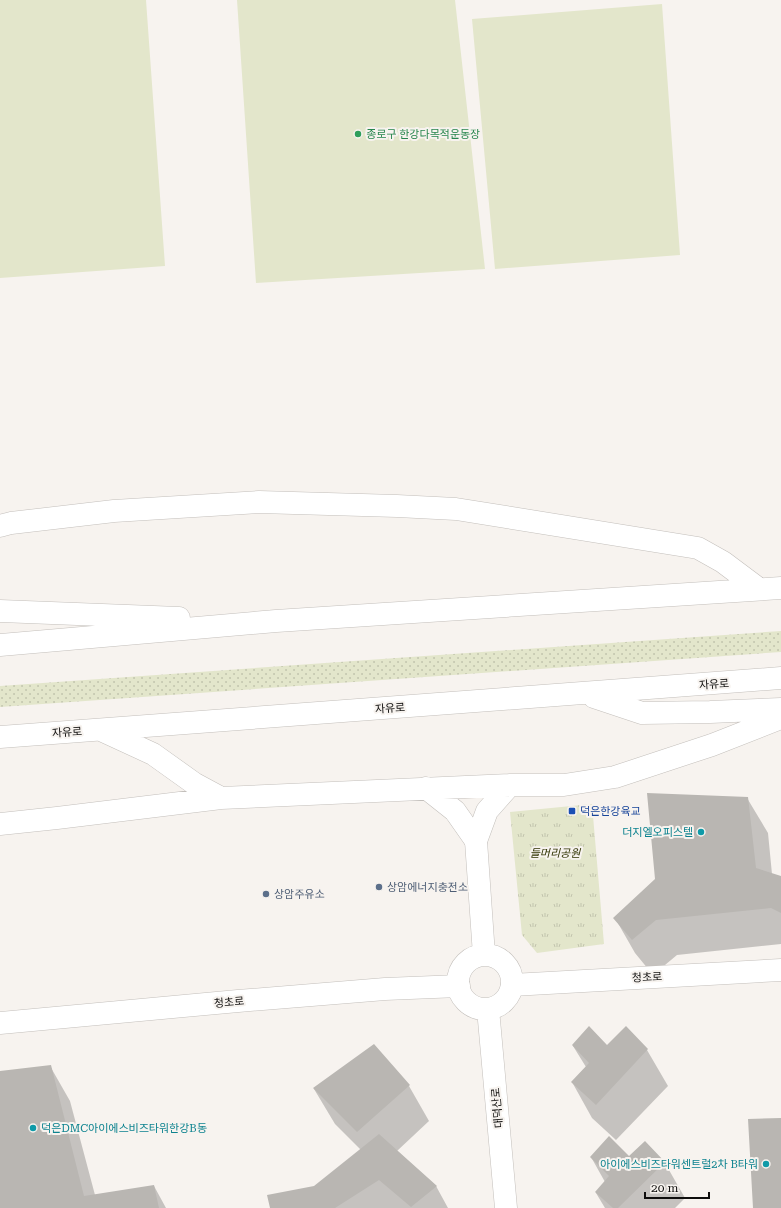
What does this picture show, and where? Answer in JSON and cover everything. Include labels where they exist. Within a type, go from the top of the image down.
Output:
[{"type":"main road","points":[[0,526],[11,523],[114,511],[259,502],[456,509],[698,548],[723,562],[758,589]]},
{"type":"main road","points":[[0,645],[276,621],[781,588]]},
{"type":"main road","points":[[0,611],[276,621]]},
{"type":"main road","name":"자유로","points":[[0,737],[781,678]]},
{"type":"main road","points":[[583,694],[642,713],[781,709]]},
{"type":"main road","points":[[0,824],[221,798],[426,788],[564,785],[615,777],[712,744],[781,718]]},
{"type":"main road","points":[[100,730],[153,754],[195,784],[221,798]]},
{"type":"main road","points":[[484,955],[476,841],[487,811],[510,785]]},
{"type":"main road","points":[[426,788],[455,811],[476,841]]},
{"type":"main road","points":[[484,955],[493,956],[502,960],[508,967],[512,975],[512,985],[510,994],[504,1001],[497,1006],[488,1009],[480,1008],[472,1006],[461,994],[459,977],[462,969],[475,957],[484,955]]},
{"type":"main road","name":"청초로","points":[[512,985],[781,970]]},
{"type":"main road","name":"청초로","points":[[0,1023],[378,989],[459,986]]},
{"type":"main road","name":"대덕산로","points":[[488,1009],[506,1208]]},
{"type":"green space","points":[[0,0],[146,0],[165,266],[0,278]]},
{"type":"green space","name":"종로구 한강다목적운동장","points":[[237,0],[455,0],[485,269],[256,283]]},
{"type":"green space","points":[[662,4],[680,255],[495,269],[472,19]]},
{"type":"green space","points":[[781,631],[781,652],[0,707],[0,686]]},
{"type":"green space","name":"들머리공원","points":[[592,804],[604,944],[537,953],[522,935],[510,812]]},
{"type":"building","name":"더지엘오피스텔","points":[[647,793],[748,797],[756,868],[781,876],[781,913],[771,908],[656,920],[632,940],[613,918],[655,879]]},
{"type":"building","points":[[589,1026],[607,1045],[626,1026],[648,1049],[596,1105],[571,1082],[589,1063],[572,1045]]},
{"type":"building","points":[[374,1044],[410,1085],[357,1132],[313,1088]]},
{"type":"building","name":"덕은DMC아이에스비즈타워한강B동","points":[[51,1065],[84,1196],[154,1185],[159,1208],[0,1208],[0,1071]]},
{"type":"building","name":"아이에스비즈타워센트럴2차 B타워","points":[[781,1118],[781,1208],[753,1208],[748,1119]]},
{"type":"building","points":[[379,1134],[437,1186],[411,1207],[379,1180],[335,1208],[270,1208],[267,1195],[314,1186]]},
{"type":"building","points":[[609,1136],[629,1156],[645,1141],[665,1162],[618,1208],[613,1208],[595,1192],[609,1176],[590,1157]]},
{"type":"place","name":"종로구 한강다목적운동장","points":[[358,134]]},
{"type":"place","name":"덕은한강육교","points":[[572,811]]},
{"type":"place","name":"더지엘오피스텔","points":[[701,832]]},
{"type":"place","name":"상암에너지충전소","points":[[379,887]]},
{"type":"place","name":"상암주유소","points":[[266,894]]},
{"type":"place","name":"덕은DMC아이에스비즈타워한강B동","points":[[33,1128]]},
{"type":"place","name":"아이에스비즈타워센트럴2차 B타워","points":[[766,1164]]}]
